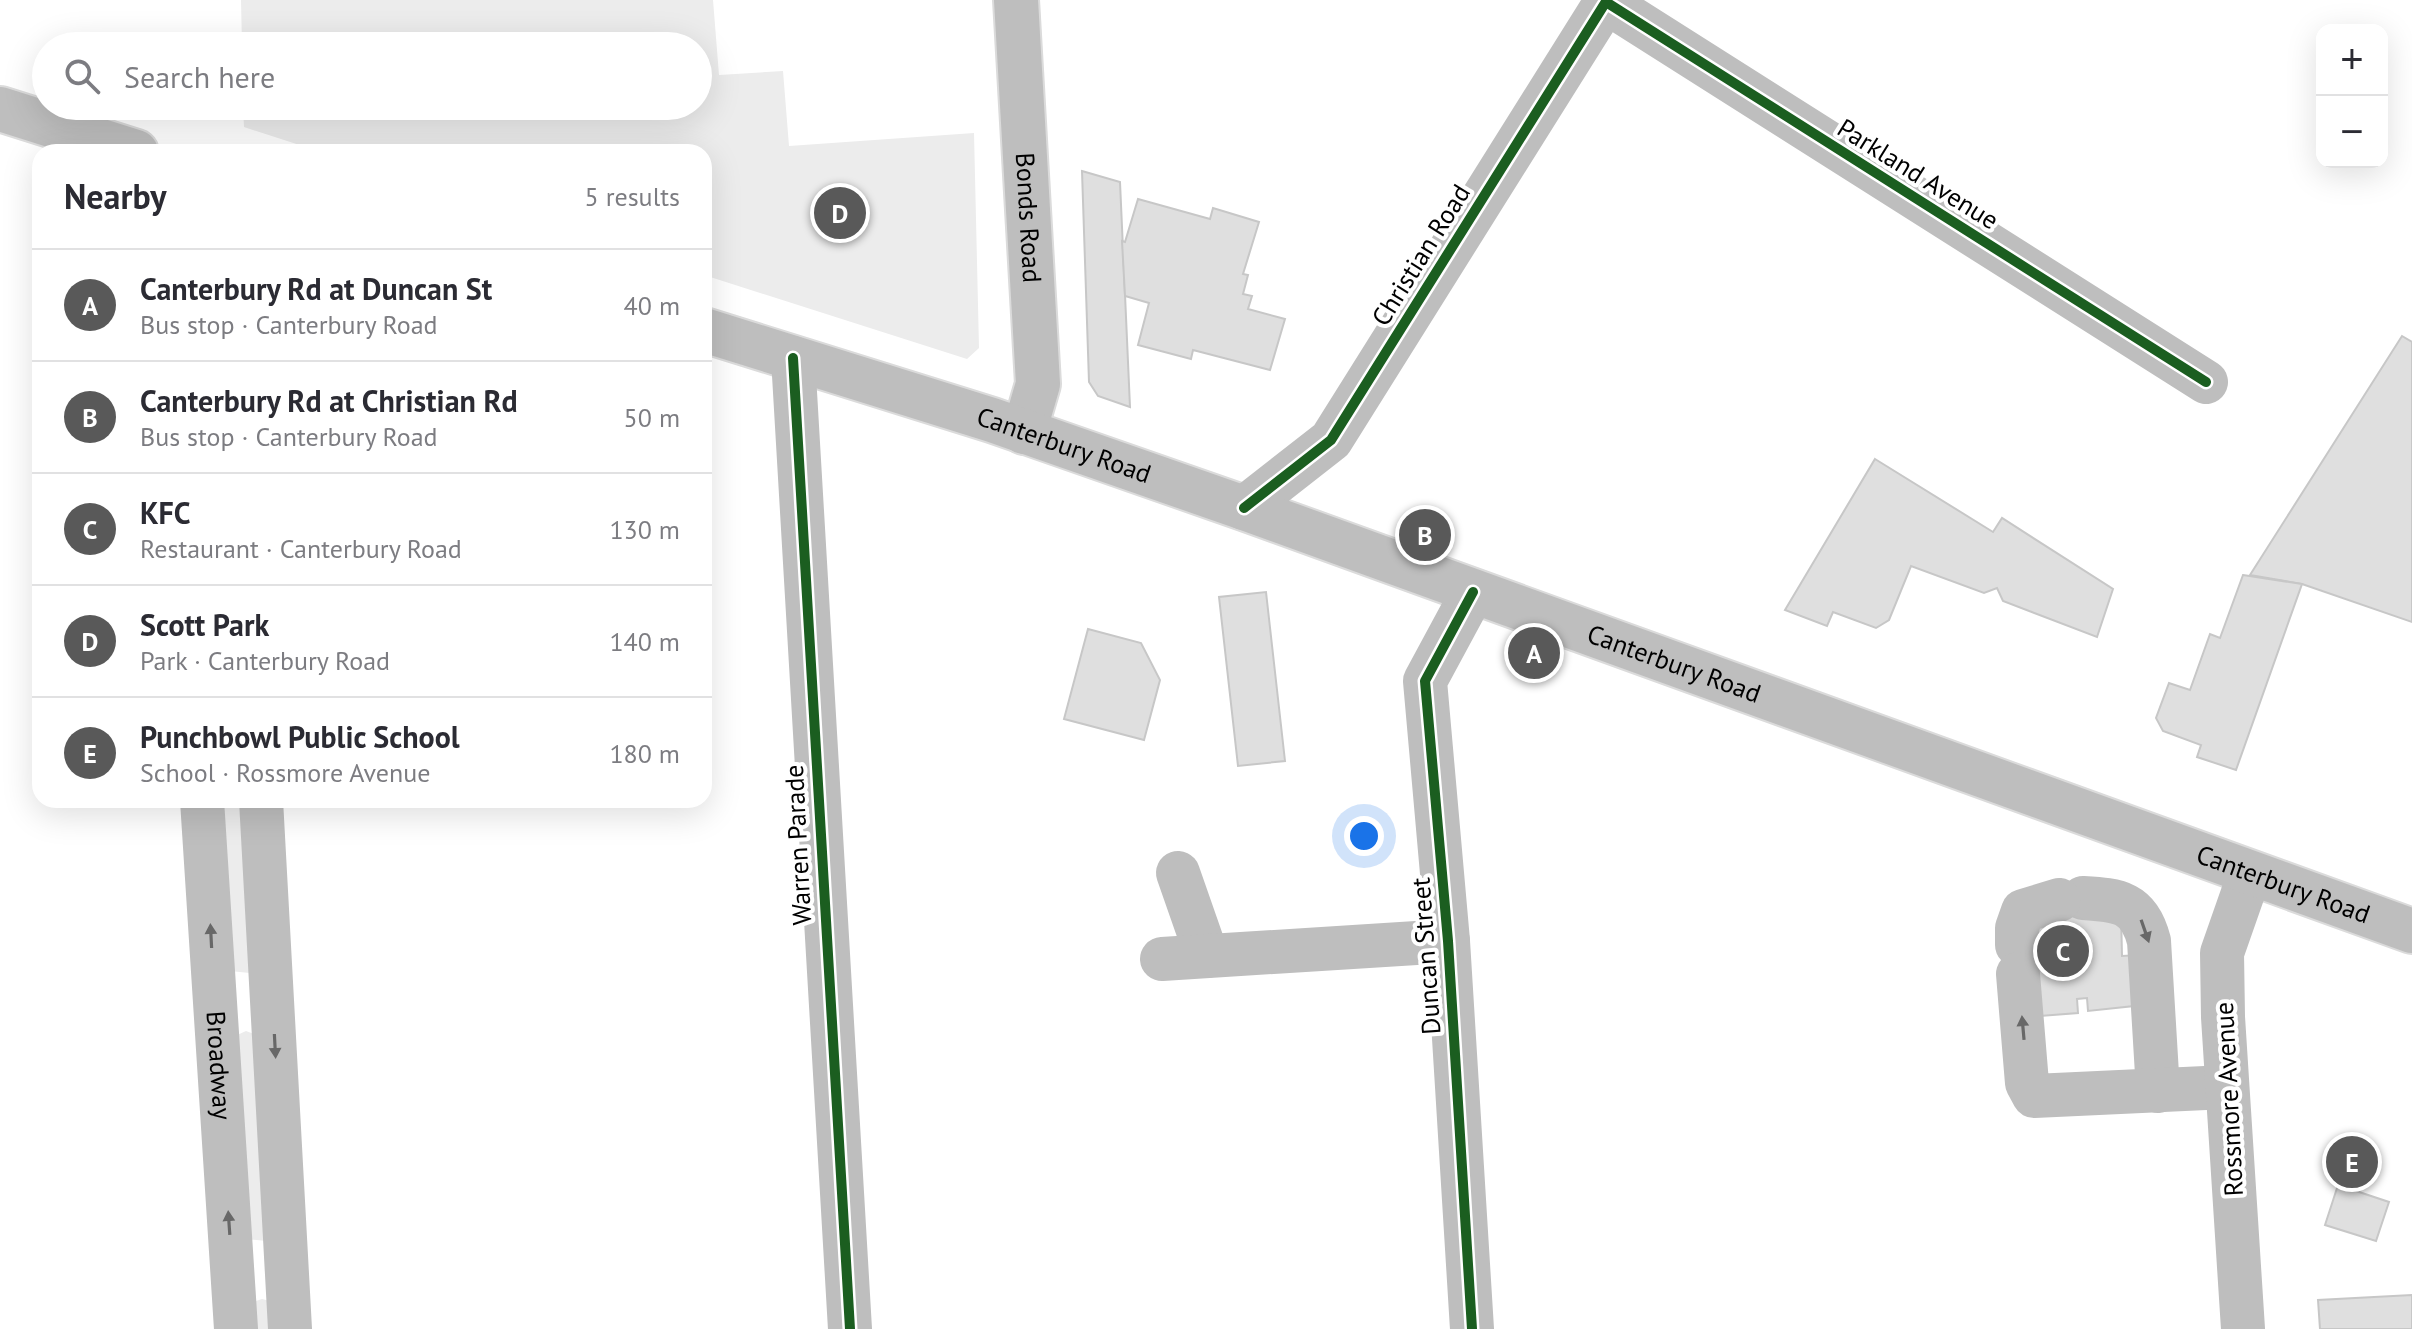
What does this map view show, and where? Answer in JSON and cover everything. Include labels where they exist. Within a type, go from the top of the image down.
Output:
[{"type":"main road","name":"Bonds Road","points":[[1016,0],[1038,384],[1024,432]]},
{"type":"main road","name":"Parkland Avenue","points":[[1607,1],[2206,382]]},
{"type":"main road","name":"Christian Road","points":[[1244,508],[1331,440],[1607,1]]},
{"type":"main road","points":[[0,109],[32,119]]},
{"type":"main road","points":[[35,120],[111,144]]},
{"type":"main road","name":"Canterbury Road","points":[[712,333],[1024,432],[1244,508],[2412,931]]},
{"type":"main road","name":"Warren Parade","points":[[793,358],[850,1329]]},
{"type":"main road","name":"Duncan Street","points":[[1472,1329],[1448,941],[1425,681],[1473,592]]},
{"type":"main road","name":"Broadway","points":[[203,808],[236,1329]]},
{"type":"main road","points":[[261,808],[290,1329]]},
{"type":"main road","points":[[1178,873],[1207,956]]},
{"type":"main road","name":"Rossmore Avenue","points":[[2243,1329],[2227,1087],[2222,953],[2250,873]]},
{"type":"main road","points":[[2158,1091],[2149,941],[2144,923],[2132,908],[2113,900],[2071,899],[2023,911],[2017,928],[2018,959],[2027,1083],[2034,1096],[2158,1091],[2227,1087]]},
{"type":"main road","points":[[1162,959],[1448,941]]},
{"type":"main road","points":[[215,1004],[272,1002]]},
{"type":"main road","points":[[232,1274],[287,1272]]},
{"type":"shaded area","points":[[241,0],[713,0],[719,75],[783,71],[789,146],[974,133],[979,348],[967,359],[712,278],[712,144],[296,144],[244,127],[244,120],[712,120],[712,32],[242,32]]},
{"type":"shaded area","points":[[216,808],[249,808],[250,973],[230,971]]},
{"type":"shaded area","points":[[246,1031],[257,1035],[267,1241],[247,1239],[235,1036]]},
{"type":"shaded area","points":[[256,1301],[270,1301],[281,1329],[247,1329]]},
{"type":"building","points":[[1082,171],[1120,182],[1130,407],[1098,396],[1089,382]]},
{"type":"building","points":[[1138,199],[1210,219],[1213,208],[1259,222],[1243,274],[1248,275],[1243,294],[1252,296],[1248,309],[1285,319],[1270,370],[1193,350],[1191,359],[1138,345],[1149,303],[1125,296],[1122,241],[1125,242]]},
{"type":"building","points":[[2402,336],[2412,342],[2412,622],[2302,584],[2250,575]]},
{"type":"building","points":[[1875,459],[1993,532],[2002,518],[2113,589],[2097,637],[2003,601],[1997,588],[1984,593],[1911,566],[1889,620],[1876,628],[1833,612],[1827,626],[1785,610]]},
{"type":"building","points":[[2243,575],[2302,584],[2236,770],[2197,757],[2201,745],[2163,731],[2156,718],[2169,683],[2190,690],[2210,634],[2220,638]]},
{"type":"building","points":[[1266,592],[1285,761],[1238,766],[1219,597]]},
{"type":"building","points":[[1088,629],[1141,643],[1160,680],[1144,740],[1064,719]]},
{"type":"building","points":[[2121,912],[2122,956],[2139,955],[2134,1006],[2088,1011],[2087,998],[2077,999],[2078,1013],[2040,1016],[2006,975],[2035,917]]},
{"type":"building","points":[[2338,1185],[2389,1202],[2376,1241],[2325,1225]]},
{"type":"building","points":[[2412,1295],[2412,1329],[2320,1329],[2318,1300]]},
{"type":"cycle path","points":[[1244,508],[1331,440],[1607,0]]},
{"type":"cycle path","points":[[1606,2],[2206,382]]},
{"type":"cycle path","points":[[793,358],[850,1329]]},
{"type":"cycle path","points":[[1472,1329],[1448,941],[1425,681],[1473,592]]},
{"type":"place","name":"Scott Park","points":[[840,213]]},
{"type":"place","name":"Canterbury Rd at Christian Rd","points":[[1425,535]]},
{"type":"place","name":"Canterbury Rd at Duncan St","points":[[1534,653]]},
{"type":"place","name":"KFC","points":[[2063,951]]},
{"type":"place","name":"Punchbowl Public School","points":[[2352,1162]]}]
